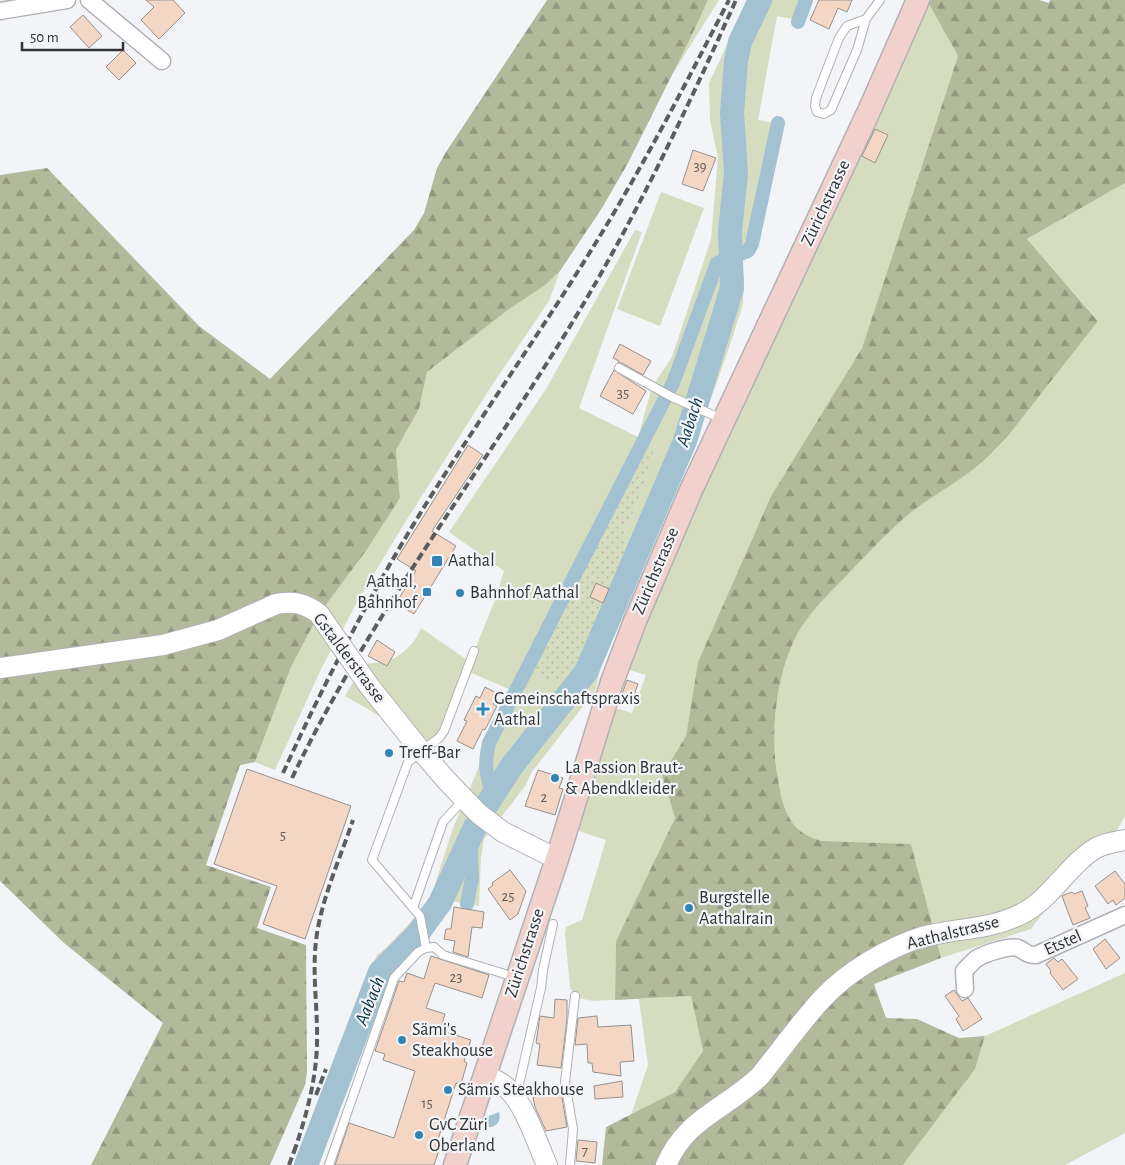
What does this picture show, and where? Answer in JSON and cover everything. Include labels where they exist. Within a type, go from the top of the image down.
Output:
[{"type":"main road","name":"Zürichstrasse","points":[[456,1165],[557,858],[615,674],[658,565],[692,488],[715,415],[869,111],[918,0]]},
{"type":"street","points":[[0,11],[67,0]]},
{"type":"street","points":[[89,0],[162,61]]},
{"type":"street","name":"Gstalderstrasse","points":[[0,668],[164,645],[218,630],[276,604],[286,602],[310,607],[319,614],[370,687],[422,752],[464,799],[488,822],[503,832],[557,858]]},
{"type":"street","name":"Aathalstrasse","points":[[666,1165],[678,1142],[687,1132],[749,1087],[822,999],[854,972],[887,952],[922,938],[979,927],[1014,917],[1037,903],[1096,848],[1110,842],[1125,840]]},
{"type":"street","name":"Etstel","points":[[965,989],[964,970],[976,959],[1013,947],[1028,955],[1036,955],[1125,914]]},
{"type":"street","points":[[485,1075],[502,1083],[512,1092],[547,1165]]},
{"type":"lane","points":[[866,19],[847,26],[839,38],[816,98],[815,106],[817,112],[824,114],[831,110],[857,50],[866,19],[880,0]]},
{"type":"lane","points":[[619,368],[672,397],[715,415]]},
{"type":"lane","points":[[425,945],[420,916],[372,860],[408,762],[439,738],[444,730],[474,651]]},
{"type":"lane","points":[[413,908],[444,822],[464,799]]},
{"type":"lane","points":[[512,1092],[518,1086],[520,1080],[541,988],[553,924]]},
{"type":"lane","points":[[425,945],[434,947],[444,955],[505,974]]},
{"type":"lane","points":[[329,1165],[394,978],[425,945]]},
{"type":"lane","points":[[570,1165],[573,1136],[565,1082],[575,996]]},
{"type":"green space","points":[[547,0],[708,0],[628,163],[602,208],[560,271],[544,286],[508,310],[427,372],[419,409],[396,450],[400,498],[366,551],[319,614],[291,667],[255,762],[240,765],[206,865],[271,887],[257,928],[306,945],[307,1072],[305,1085],[270,1165],[91,1165],[163,1023],[64,943],[0,881],[0,175],[47,168],[199,326],[270,379],[414,230],[424,213],[437,168],[446,152]]},
{"type":"green space","points":[[708,0],[719,0],[670,78]]},
{"type":"green space","points":[[748,0],[808,0],[802,21],[777,16],[758,120],[780,124],[756,242],[750,252],[740,257],[744,280],[743,304],[723,366],[652,546],[620,617],[595,691],[531,773],[526,785],[484,839],[481,857],[479,906],[452,901],[438,924],[387,978],[319,1165],[297,1165],[377,955],[429,903],[453,828],[489,743],[516,692],[467,671],[448,722],[422,752],[402,729],[345,696],[364,664],[384,662],[396,657],[411,644],[421,628],[470,662],[495,600],[504,571],[449,532],[546,389],[635,230],[642,232],[579,408],[638,437],[652,387],[672,357],[711,239],[718,158],[710,120],[709,83]],"holes":[[[642,445],[638,502],[622,539],[634,544],[528,670]]]},
{"type":"green space","points":[[931,0],[1039,0],[1049,3],[1050,0],[1125,0],[1125,183],[1027,239],[1098,321],[1008,436],[992,453],[967,474],[910,513],[827,595],[811,614],[797,634],[786,660],[778,694],[774,746],[782,801],[790,819],[803,833],[823,841],[911,844],[941,958],[874,984],[886,1018],[917,1019],[959,1038],[985,1036],[975,1069],[903,1165],[602,1165],[606,1127],[675,1092],[703,1051],[691,996],[615,1000],[616,941],[675,818],[662,775],[686,736],[698,662],[771,496],[862,348],[958,56],[929,4]]},
{"type":"green space","points":[[929,4],[958,56],[862,348],[771,496],[698,662],[686,736],[662,775],[675,818],[616,941],[615,1000],[596,1001],[583,999],[573,993],[570,987],[566,927],[582,920],[606,840],[567,827],[605,705],[632,713],[646,675],[626,669],[699,496],[850,179]]},
{"type":"green space","points":[[1125,183],[1125,816],[1110,842],[1051,903],[1031,929],[941,958],[911,844],[823,841],[803,833],[790,819],[782,801],[774,746],[778,694],[786,660],[797,634],[819,604],[910,513],[967,474],[992,453],[1008,436],[1098,320],[1027,239]]},
{"type":"green space","points":[[661,192],[704,208],[660,326],[617,309]]},
{"type":"green space","points":[[560,271],[549,301],[494,382],[360,597],[321,669],[275,770],[255,762],[291,667],[319,614],[366,551],[400,498],[396,450],[419,409],[427,372],[508,310],[544,286]]},
{"type":"green space","points":[[642,445],[654,450],[638,502],[622,539],[634,544],[629,559],[610,606],[587,652],[577,668],[559,684],[528,670]]},
{"type":"green space","points":[[1125,973],[1125,1133],[1065,1165],[903,1165],[975,1069],[985,1036]]},
{"type":"green space","points":[[691,996],[703,1051],[675,1092],[631,1115],[648,1065],[639,999]]},
{"type":"water","points":[[499,1112],[499,1122],[495,1126],[485,1127],[489,1116]]},
{"type":"building","points":[[146,0],[173,0],[185,13],[159,39],[141,20],[154,7]]},
{"type":"building","points":[[819,0],[852,0],[847,12],[838,8],[829,29],[810,20]]},
{"type":"building","points":[[83,15],[102,36],[89,48],[70,27]]},
{"type":"building","points":[[123,50],[136,63],[119,80],[106,67]]},
{"type":"building","points":[[875,129],[888,135],[875,163],[862,156]]},
{"type":"building","points":[[693,150],[716,158],[703,191],[682,184]]},
{"type":"building","points":[[620,344],[651,361],[643,375],[622,363],[618,363],[619,361],[613,358]]},
{"type":"building","points":[[614,370],[646,391],[633,414],[600,396]]},
{"type":"building","points":[[468,445],[483,455],[432,531],[456,546],[414,614],[396,603],[416,571],[397,559]]},
{"type":"building","points":[[596,583],[609,589],[603,603],[590,597]]},
{"type":"building","points":[[377,640],[395,652],[387,666],[368,656]]},
{"type":"building","points":[[627,680],[638,684],[631,704],[620,700]]},
{"type":"building","points":[[485,687],[498,694],[493,704],[497,706],[473,749],[457,741],[467,721],[464,720],[476,696],[480,698]]},
{"type":"building","points":[[247,769],[351,806],[305,939],[263,924],[277,886],[214,864]]},
{"type":"building","points":[[538,770],[563,778],[559,788],[563,789],[555,815],[525,806]]},
{"type":"building","points":[[510,870],[526,891],[518,914],[510,920],[488,889],[493,885],[492,883]]},
{"type":"building","points":[[1115,871],[1125,884],[1125,898],[1116,905],[1113,900],[1108,904],[1095,886]]},
{"type":"building","points":[[1082,891],[1088,906],[1085,908],[1090,918],[1073,925],[1062,896]]},
{"type":"building","points":[[454,907],[484,912],[482,928],[472,927],[468,957],[453,952],[455,941],[444,939],[446,929],[451,929]]},
{"type":"building","points":[[1105,939],[1120,958],[1106,969],[1093,949]]},
{"type":"building","points":[[431,956],[489,975],[482,998],[435,983],[426,1008],[445,1014],[440,1030],[471,1040],[464,1061],[467,1063],[461,1084],[456,1083],[435,1149],[439,1150],[434,1165],[335,1165],[349,1123],[394,1138],[415,1071],[383,1060],[385,1054],[375,1051],[399,981],[404,982],[407,973],[424,979]]},
{"type":"building","points":[[1054,958],[1058,962],[1062,959],[1078,979],[1063,990],[1050,973],[1051,971],[1046,964]]},
{"type":"building","points":[[954,990],[962,1001],[968,998],[982,1019],[963,1031],[956,1019],[959,1016],[945,996]]},
{"type":"building","points":[[555,999],[567,1000],[567,1019],[561,1068],[537,1065],[540,1044],[536,1043],[540,1016],[554,1018]]},
{"type":"building","points":[[597,1016],[598,1027],[631,1025],[634,1061],[620,1062],[621,1076],[593,1072],[592,1063],[588,1063],[587,1044],[575,1045],[578,1018]]},
{"type":"building","points":[[622,1081],[623,1097],[595,1099],[594,1086]]},
{"type":"building","points":[[561,1092],[567,1127],[546,1131],[535,1107],[533,1097]]},
{"type":"building","points":[[578,1140],[597,1142],[595,1163],[576,1161]]},
{"type":"waterway","name":"Aabach","points":[[488,803],[511,767],[586,672],[685,441],[732,288],[730,231],[736,173],[732,113],[736,61],[740,42],[760,0]]},
{"type":"waterway","points":[[798,22],[806,0]]},
{"type":"waterway","points":[[492,794],[486,769],[489,743],[673,383],[717,263],[748,251],[752,244],[778,123]]},
{"type":"waterway","name":"Aabach","points":[[306,1165],[380,972],[416,936],[440,903],[475,827]]},
{"type":"waterway","points":[[467,904],[472,878],[470,835]]},
{"type":"railway","points":[[283,773],[332,670],[387,570],[426,504],[554,309],[613,214],[664,124],[729,0]]},
{"type":"railway","points":[[292,778],[352,665],[419,557],[525,398],[608,260],[654,175],[736,0]]},
{"type":"railway","points":[[294,1152],[303,1126],[315,1072],[317,1031],[315,967],[318,925],[326,895],[353,820]]},
{"type":"railway","points":[[316,1095],[326,1069]]},
{"type":"railway","points":[[289,1165],[296,1146]]},
{"type":"place","name":"Aathal","points":[[437,561]]},
{"type":"place","name":"Aathal, Bahnhof","points":[[427,592]]},
{"type":"place","name":"Bahnhof Aathal","points":[[460,593]]},
{"type":"place","name":"Gemeinschaftspraxis Aathal","points":[[483,709]]},
{"type":"place","name":"Treff-Bar","points":[[389,753]]},
{"type":"place","name":"La Passion Braut- & Abendkleider","points":[[555,778]]},
{"type":"place","name":"Burgstelle Aathalrain","points":[[689,908]]},
{"type":"place","name":"Sämi's Steakhouse","points":[[402,1040]]},
{"type":"place","name":"Sämis Steakhouse","points":[[448,1090]]},
{"type":"place","name":"GvC Züri Oberland","points":[[419,1135]]}]
